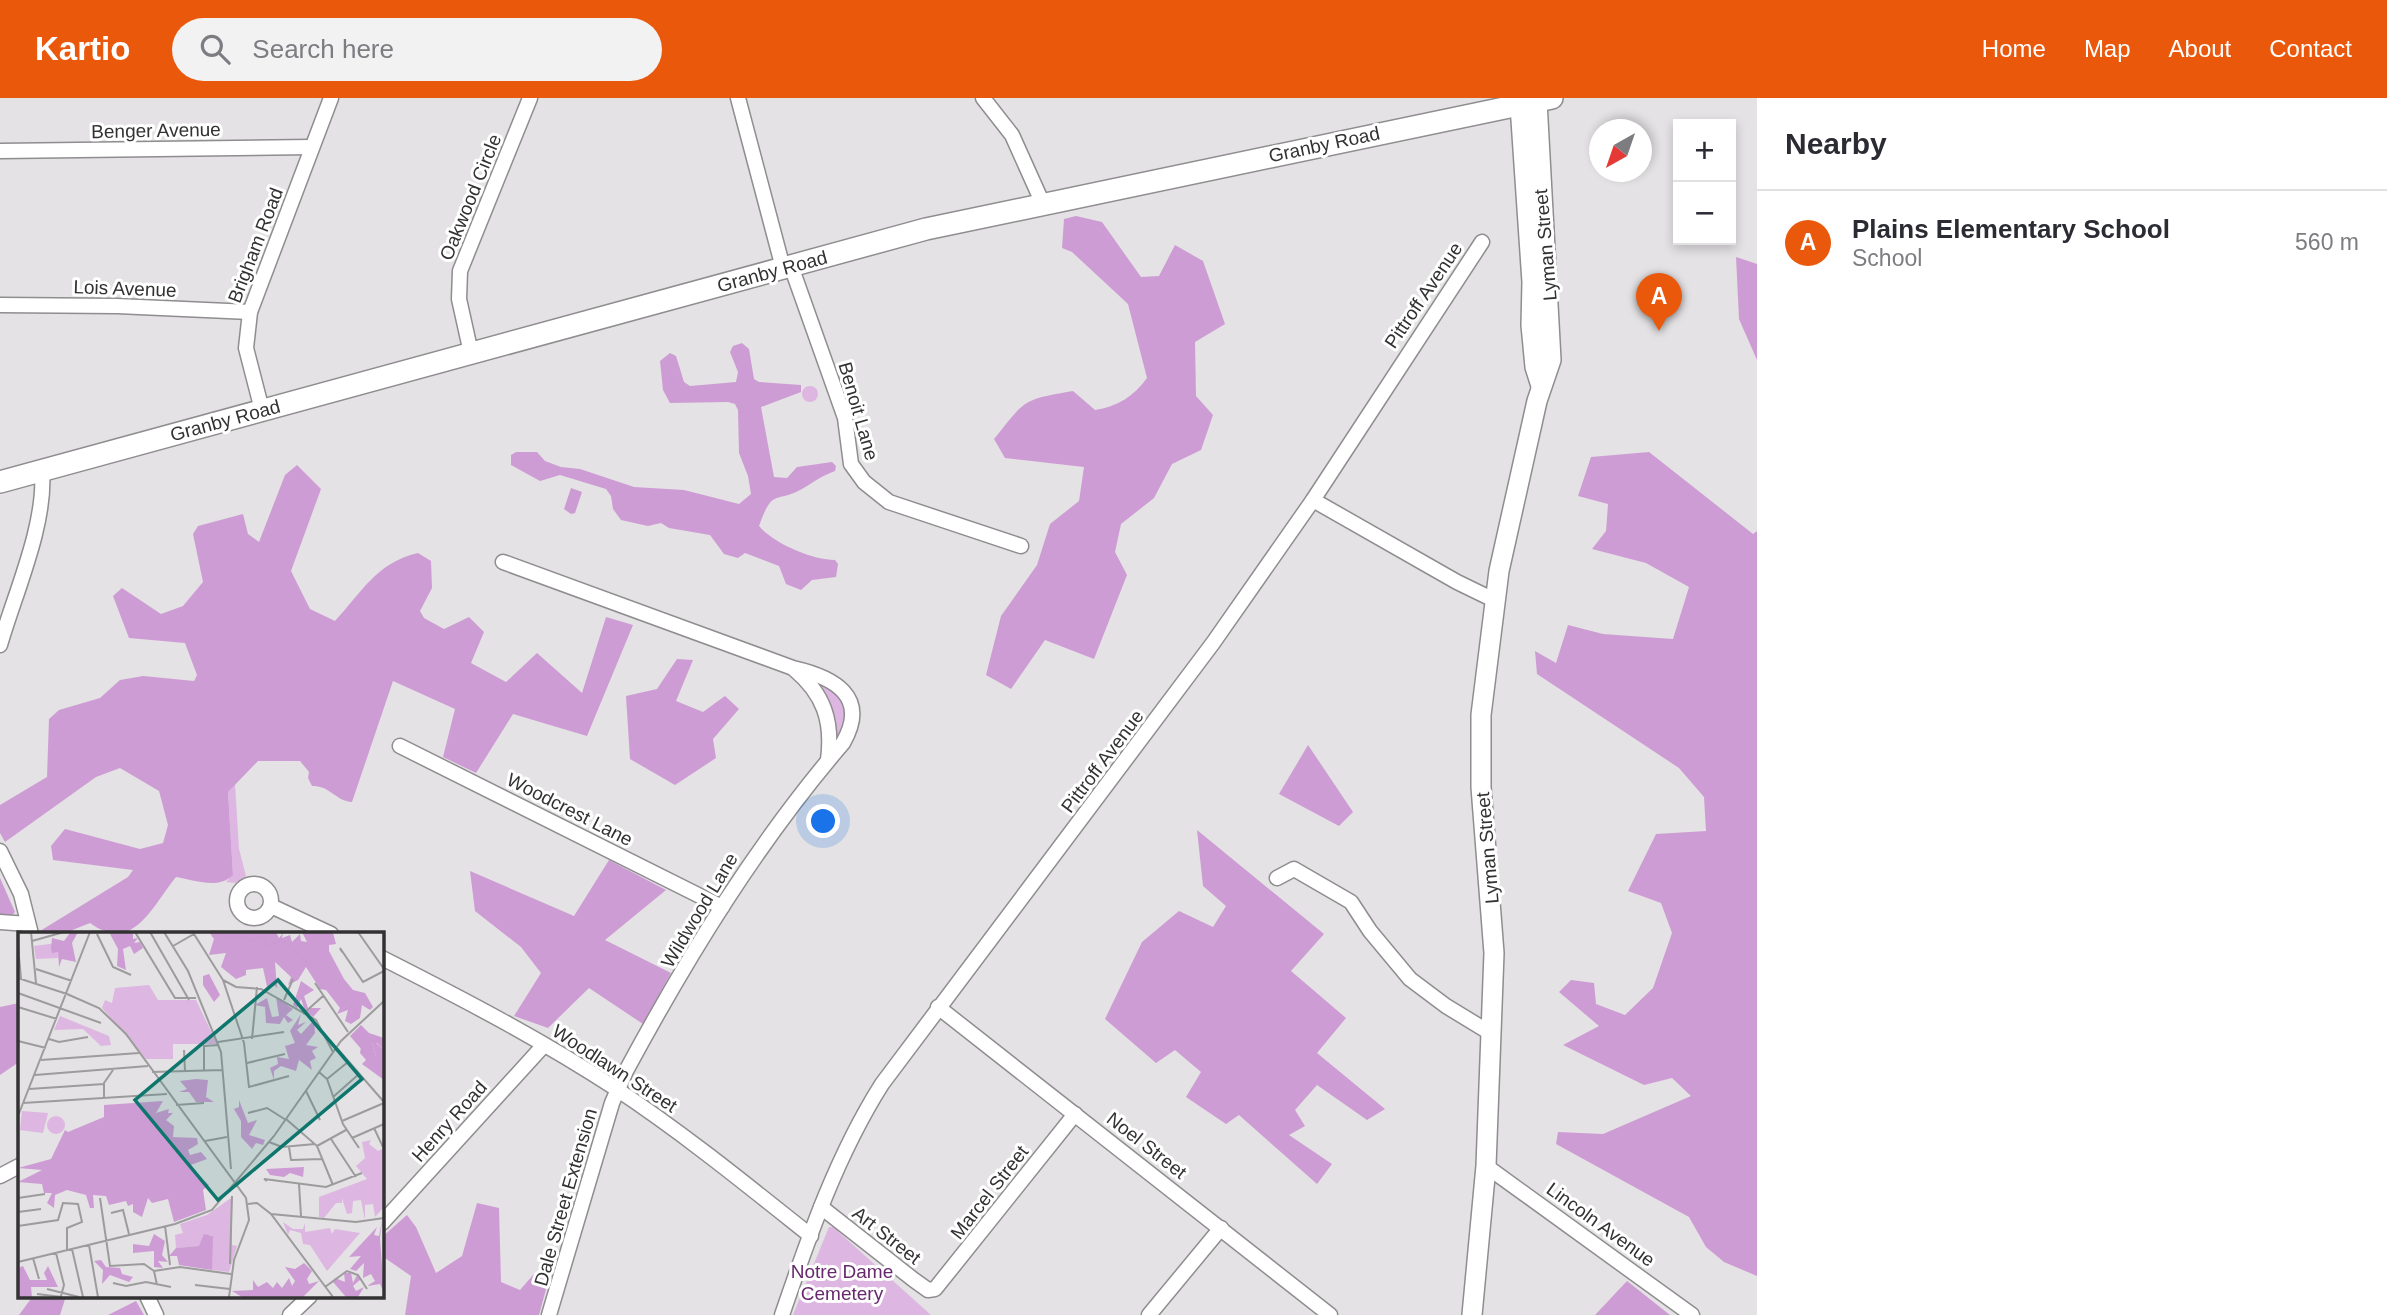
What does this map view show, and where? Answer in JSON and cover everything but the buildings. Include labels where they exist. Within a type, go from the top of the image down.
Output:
[{"type":"main road","name":"Granby Road","points":[[0,482],[926,229],[1533,100]]},
{"type":"main road","name":"Lyman Street","points":[[1472,1315],[1486,1166],[1494,936],[1480,742],[1494,600],[1541,386],[1551,360],[1551,312],[1533,100]]},
{"type":"street","name":"Brigham Road","points":[[262,410],[246,348],[250,312],[331,98]]},
{"type":"street","name":"Oakwood Circle","points":[[471,353],[460,299],[460,271],[530,98]]},
{"type":"street","name":"Benoit Lane","points":[[738,98],[787,267],[845,418],[849,459],[854,470],[878,495],[889,502],[1021,546]]},
{"type":"street","points":[[983,98],[1013,135],[1043,204]]},
{"type":"street","name":"Benger Avenue","points":[[0,151],[312,147]]},
{"type":"street","name":"Pittroff Avenue","points":[[782,1315],[821,1207],[872,1100],[938,1007],[1181,687],[1313,500],[1482,242]]},
{"type":"street","name":"Lois Avenue","points":[[0,305],[117,306],[250,312]]},
{"type":"street","points":[[0,645],[39,514],[42,472]]},
{"type":"street","points":[[1313,500],[1457,582],[1494,600]]},
{"type":"street","name":"Wildwood Lane","points":[[503,562],[833,681],[848,699],[852,713],[850,728],[843,743],[778,822],[722,907],[617,1090]]},
{"type":"street","name":"Wildwood Lane","points":[[793,668],[816,691],[825,707],[830,736],[828,760]]},
{"type":"street","name":"Woodcrest Lane","points":[[400,746],[722,907]]},
{"type":"street","points":[[0,851],[20,894],[29,929],[0,922]]},
{"type":"street","points":[[1277,878],[1294,869],[1350,902],[1410,979],[1492,1034]]},
{"type":"street","points":[[271,906],[329,932]]},
{"type":"street","name":"Woodlawn Street","points":[[383,959],[544,1045],[617,1090],[735,1175],[811,1236]]},
{"type":"street","name":"Noel Street","points":[[938,1007],[1330,1315]]},
{"type":"street","name":"Henry Road","points":[[383,1222],[544,1045]]},
{"type":"street","name":"Dale Street Extension","points":[[549,1315],[617,1090]]},
{"type":"street","name":"Marcel Street","points":[[931,1289],[944,1282],[1075,1114]]},
{"type":"street","name":"Lincoln Avenue","points":[[1486,1166],[1692,1315]]},
{"type":"street","points":[[0,1176],[18,1167]]},
{"type":"street","name":"Art Street","points":[[821,1207],[914,1280],[931,1289]]},
{"type":"street","points":[[1149,1315],[1221,1228]]},
{"type":"street","points":[[148,1298],[156,1315]]},
{"type":"street","points":[[289,1315],[308,1298]]},
{"type":"green space","points":[[807,386],[813,386],[818,394],[816,400],[807,402],[802,397],[802,391]]},
{"type":"green space","points":[[818,680],[843,699],[847,718],[838,741],[835,740]]},
{"type":"green space","points":[[235,784],[239,849],[246,876],[235,883],[226,882],[233,874],[228,792]]},
{"type":"green space","name":"Notre Dame Cemetery","points":[[829,1227],[833,1227],[931,1315],[793,1315]]},
{"type":"shaded area","points":[[1076,216],[1102,222],[1141,277],[1159,276],[1175,245],[1203,261],[1225,324],[1195,342],[1196,396],[1213,415],[1201,450],[1172,464],[1154,498],[1121,524],[1115,552],[1127,575],[1094,659],[1045,640],[1011,689],[986,675],[1001,616],[1037,565],[1050,524],[1079,501],[1084,467],[1005,458],[994,439],[1026,403],[1073,391],[1095,410],[1103,409],[1124,400],[1147,378],[1128,304],[1072,252],[1062,248],[1064,219]]},
{"type":"shaded area","points":[[1736,257],[1757,264],[1757,360],[1739,319]]},
{"type":"shaded area","points":[[742,343],[749,349],[754,379],[759,382],[801,385],[801,392],[761,407],[774,477],[787,478],[797,467],[832,462],[836,466],[835,471],[772,501],[759,526],[794,549],[815,557],[835,560],[838,564],[836,577],[812,580],[801,590],[786,584],[779,566],[745,553],[738,558],[724,554],[710,535],[669,528],[661,523],[648,526],[621,520],[613,509],[611,496],[606,489],[560,475],[540,481],[511,465],[511,455],[516,452],[537,452],[545,461],[561,467],[580,469],[634,487],[684,490],[739,504],[751,494],[748,476],[739,453],[738,410],[735,404],[670,403],[663,390],[660,361],[670,353],[676,356],[684,382],[690,386],[736,382],[738,372],[730,352],[733,346]]},
{"type":"shaded area","points":[[1649,452],[1753,534],[1757,531],[1757,1276],[1724,1262],[1706,1247],[1689,1217],[1556,1144],[1558,1132],[1603,1134],[1691,1096],[1672,1078],[1644,1085],[1563,1045],[1599,1026],[1559,992],[1571,980],[1594,983],[1596,1004],[1625,1015],[1653,988],[1672,933],[1661,903],[1628,891],[1656,834],[1706,831],[1704,797],[1679,768],[1537,674],[1535,651],[1556,663],[1568,625],[1603,634],[1673,639],[1689,587],[1646,563],[1592,549],[1606,531],[1608,504],[1578,496],[1591,457]]},
{"type":"shaded area","points":[[297,465],[321,489],[291,571],[310,609],[335,621],[380,571],[418,553],[431,561],[432,588],[420,611],[424,618],[444,629],[469,617],[484,632],[471,663],[506,682],[537,653],[582,693],[606,617],[633,625],[587,736],[513,714],[476,773],[443,757],[455,709],[393,681],[352,802],[318,786],[312,786],[308,778],[309,772],[300,761],[258,761],[228,792],[233,875],[227,880],[213,883],[176,877],[149,913],[130,930],[105,931],[90,923],[68,932],[40,931],[128,877],[133,870],[53,860],[51,846],[65,829],[140,849],[163,843],[168,825],[159,791],[120,768],[96,777],[5,842],[0,833],[0,805],[47,777],[49,719],[59,710],[100,698],[120,680],[143,676],[194,681],[197,675],[185,643],[129,638],[113,596],[122,588],[161,614],[183,606],[203,582],[193,534],[198,526],[243,514],[248,534],[259,542],[285,475]]},
{"type":"shaded area","points":[[571,488],[582,492],[575,513],[571,514],[564,509]]},
{"type":"shaded area","points":[[677,659],[693,660],[676,701],[703,712],[725,696],[739,709],[713,739],[716,758],[675,785],[630,759],[626,696],[657,689]]},
{"type":"shaded area","points":[[1308,745],[1353,812],[1339,826],[1279,794]]},
{"type":"shaded area","points":[[1197,830],[1324,934],[1291,971],[1346,1018],[1317,1053],[1385,1109],[1367,1120],[1317,1085],[1295,1110],[1305,1126],[1289,1135],[1332,1164],[1317,1184],[1239,1115],[1226,1124],[1186,1097],[1201,1072],[1175,1050],[1156,1063],[1105,1019],[1142,942],[1179,911],[1213,927],[1226,906],[1203,886]]},
{"type":"shaded area","points":[[609,860],[666,890],[605,940],[671,973],[643,1024],[589,988],[548,1028],[514,1016],[541,973],[521,947],[475,911],[470,871],[574,916]]},
{"type":"shaded area","points":[[0,878],[15,912],[0,929]]},
{"type":"shaded area","points":[[18,1003],[18,1063],[0,1075],[0,1007]]},
{"type":"shaded area","points":[[477,1203],[499,1208],[501,1282],[520,1290],[533,1275],[548,1282],[539,1315],[405,1315],[411,1276],[383,1257],[383,1236],[407,1215],[416,1227],[436,1273],[462,1256]]},
{"type":"shaded area","points":[[1627,1281],[1670,1315],[1595,1315]]},
{"type":"shaded area","points":[[32,1298],[65,1298],[60,1315],[19,1315]]},
{"type":"shaded area","points":[[136,1301],[144,1315],[108,1315]]},
{"type":"place","name":"Plains Elementary School","points":[[1659,331]]}]
